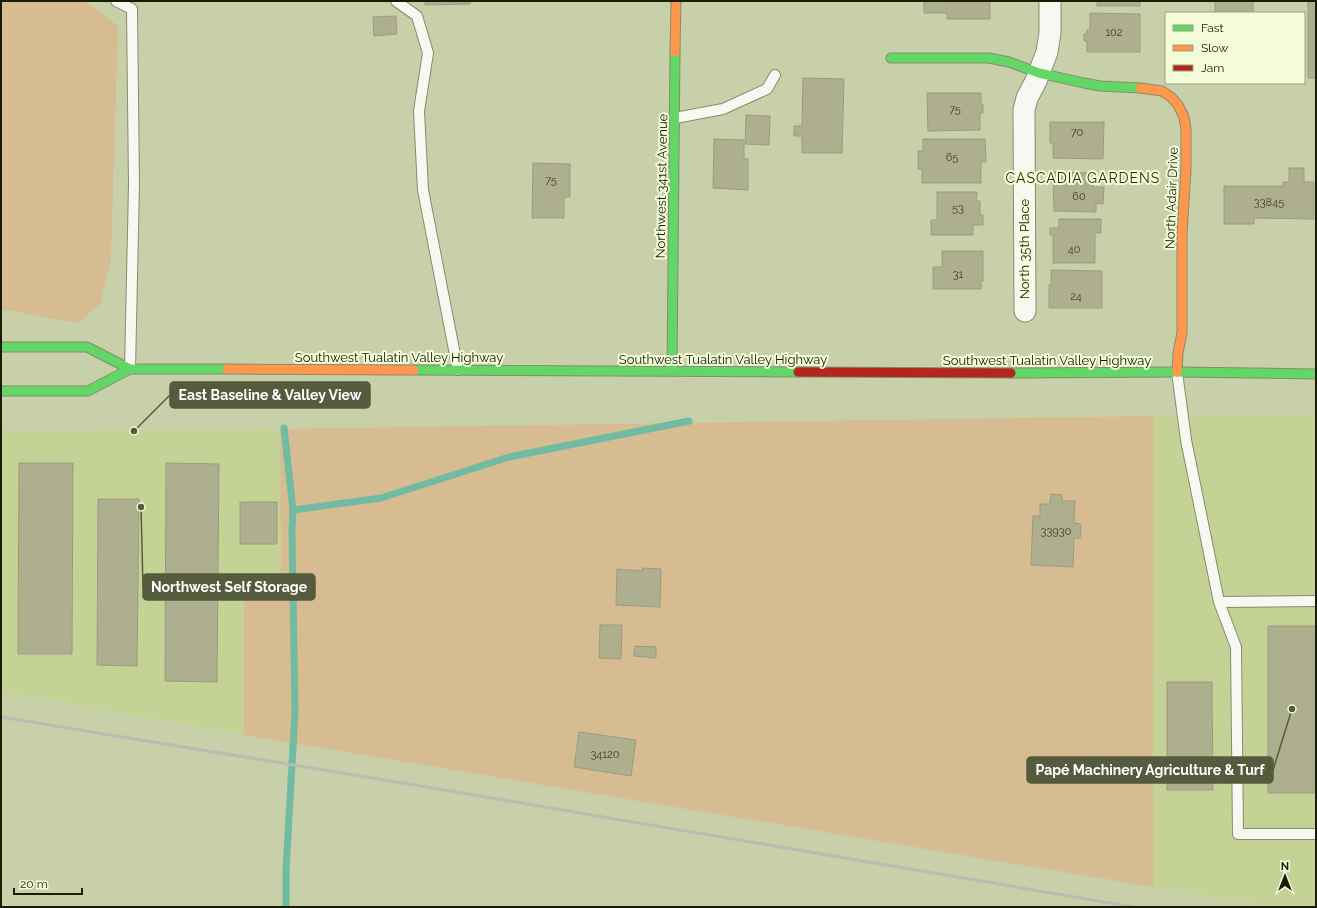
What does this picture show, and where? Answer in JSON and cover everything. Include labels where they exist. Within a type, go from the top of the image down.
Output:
[{"type":"main road","name":"Northwest 341st Avenue","points":[[672,371],[676,1]]},
{"type":"main road","name":"North Adair Drive","points":[[891,58],[989,58],[1009,62],[1039,73],[1100,86],[1154,89],[1162,91],[1172,97],[1184,117],[1186,129],[1186,169],[1182,233],[1182,333],[1178,353],[1177,372]]},
{"type":"main road","points":[[1,347],[87,347],[130,369]]},
{"type":"main road","name":"Southwest Tualatin Valley Highway","points":[[130,369],[1029,374],[1177,372],[1316,374]]},
{"type":"main road","points":[[1,391],[88,391],[130,369]]},
{"type":"street","name":"North 35th Place","points":[[1025,311],[1024,110],[1027,98],[1036,81],[1047,52],[1050,33],[1050,1]]},
{"type":"lane","points":[[116,1],[133,5],[134,185],[130,369]]},
{"type":"lane","points":[[396,1],[417,16],[428,53],[419,111],[423,190],[458,370]]},
{"type":"lane","points":[[675,118],[722,109],[767,89],[775,75]]},
{"type":"lane","points":[[1177,372],[1186,440],[1219,602],[1236,647],[1238,834],[1316,834]]},
{"type":"lane","points":[[1219,602],[1316,601]]},
{"type":"path","points":[[656,907],[660,826],[662,697]]},
{"type":"shaded area","points":[[1,1],[85,1],[118,26],[111,258],[101,303],[78,323],[1,309]]},
{"type":"shaded area","points":[[1153,416],[1316,416],[1316,907],[1277,907],[1153,887]]},
{"type":"shaded area","points":[[1153,416],[1153,887],[244,735],[244,583],[281,582],[280,429]]},
{"type":"shaded area","points":[[280,429],[281,583],[244,583],[244,735],[1,691],[1,431]]},
{"type":"building","points":[[425,1],[470,1],[470,4],[425,5]]},
{"type":"building","points":[[924,1],[990,1],[990,19],[947,19],[947,13],[924,13]]},
{"type":"building","points":[[1097,1],[1140,1],[1140,6],[1097,6]]},
{"type":"building","points":[[1215,1],[1253,1],[1253,12],[1215,12]]},
{"type":"building","points":[[1308,1],[1316,1],[1316,78],[1308,78]]},
{"type":"building","points":[[1090,13],[1140,14],[1140,52],[1087,52],[1087,41],[1084,41],[1084,34],[1087,34],[1087,30],[1090,30]]},
{"type":"building","points":[[396,16],[397,34],[374,36],[373,17]]},
{"type":"building","points":[[803,78],[844,79],[842,153],[802,153],[802,136],[794,136],[794,126],[802,126]]},
{"type":"building","points":[[927,93],[981,93],[983,113],[980,113],[980,130],[928,131]]},
{"type":"building","points":[[746,115],[770,116],[769,145],[745,144]]},
{"type":"building","points":[[1050,122],[1104,122],[1103,159],[1053,158],[1053,143],[1050,143]]},
{"type":"building","points":[[714,139],[744,140],[744,159],[748,159],[748,190],[713,188]]},
{"type":"building","points":[[923,139],[985,139],[986,162],[981,162],[981,183],[922,183],[922,169],[918,169],[918,151],[923,151]]},
{"type":"building","points":[[533,163],[570,164],[570,197],[564,197],[564,218],[532,218]]},
{"type":"building","points":[[1289,168],[1304,168],[1304,182],[1314,182],[1314,219],[1254,218],[1254,224],[1224,224],[1224,186],[1283,186],[1283,182],[1289,182]]},
{"type":"building","points":[[1053,172],[1093,173],[1093,187],[1104,187],[1103,204],[1096,203],[1096,212],[1054,211]]},
{"type":"building","points":[[937,192],[977,192],[976,201],[980,201],[980,215],[983,215],[983,225],[973,225],[973,235],[931,235],[931,220],[937,220]]},
{"type":"building","points":[[1059,219],[1101,219],[1101,233],[1095,233],[1095,263],[1053,263],[1053,235],[1050,235],[1050,228],[1059,228]]},
{"type":"building","points":[[942,251],[983,251],[983,281],[981,281],[981,289],[933,289],[933,267],[942,267]]},
{"type":"building","points":[[1051,270],[1102,271],[1102,308],[1049,308],[1049,285],[1051,285]]},
{"type":"building","points":[[19,463],[73,463],[72,654],[18,654]]},
{"type":"building","points":[[166,463],[219,464],[217,682],[165,681]]},
{"type":"building","points":[[1051,494],[1062,495],[1062,501],[1075,501],[1074,523],[1081,524],[1080,538],[1074,538],[1073,567],[1031,565],[1033,516],[1040,516],[1040,504],[1050,504]]},
{"type":"building","points":[[98,499],[139,499],[137,666],[97,665]]},
{"type":"building","points":[[240,502],[277,502],[277,544],[240,544]]},
{"type":"building","points":[[642,568],[661,569],[660,607],[616,605],[617,569],[642,571]]},
{"type":"building","points":[[600,625],[622,625],[621,659],[599,658]]},
{"type":"building","points":[[1268,626],[1316,626],[1316,793],[1268,793]]},
{"type":"building","points":[[635,646],[656,647],[656,658],[634,656]]},
{"type":"building","points":[[1167,682],[1212,682],[1213,790],[1167,790]]},
{"type":"building","points":[[579,732],[636,740],[631,776],[574,767]]},
{"type":"waterway","points":[[293,510],[381,498],[509,457],[689,421]]},
{"type":"waterway","points":[[284,428],[293,510],[292,531],[295,712],[286,870],[286,907]]},
{"type":"railway","points":[[1,717],[415,785],[1134,907]]},
{"type":"traffic: fast","points":[[672,371],[675,52]]},
{"type":"traffic: fast","points":[[891,58],[989,58],[1009,62],[1039,73],[1084,83],[1100,86],[1140,88]]},
{"type":"traffic: fast","points":[[1,347],[87,347],[130,369],[227,369]]},
{"type":"traffic: fast","points":[[1,391],[88,391],[130,369]]},
{"type":"traffic: fast","points":[[414,370],[798,372]]},
{"type":"traffic: fast","points":[[1011,373],[1177,372],[1316,374]]},
{"type":"traffic: slow","points":[[675,52],[676,1]]},
{"type":"traffic: slow","points":[[1140,88],[1162,91],[1171,97],[1178,105],[1184,117],[1186,129],[1186,169],[1182,233],[1182,333],[1178,353],[1177,372]]},
{"type":"traffic: slow","points":[[227,369],[414,370]]},
{"type":"traffic: jam","points":[[798,372],[1011,373]]},
{"type":"place","name":"East Baseline & Valley View","points":[[134,431]]},
{"type":"place","name":"Northwest Self Storage","points":[[141,507]]},
{"type":"place","name":"Papé Machinery Agriculture & Turf","points":[[1292,709]]},
{"type":"district","name":"CASCADIA GARDENS","points":[[1083,178]]}]
